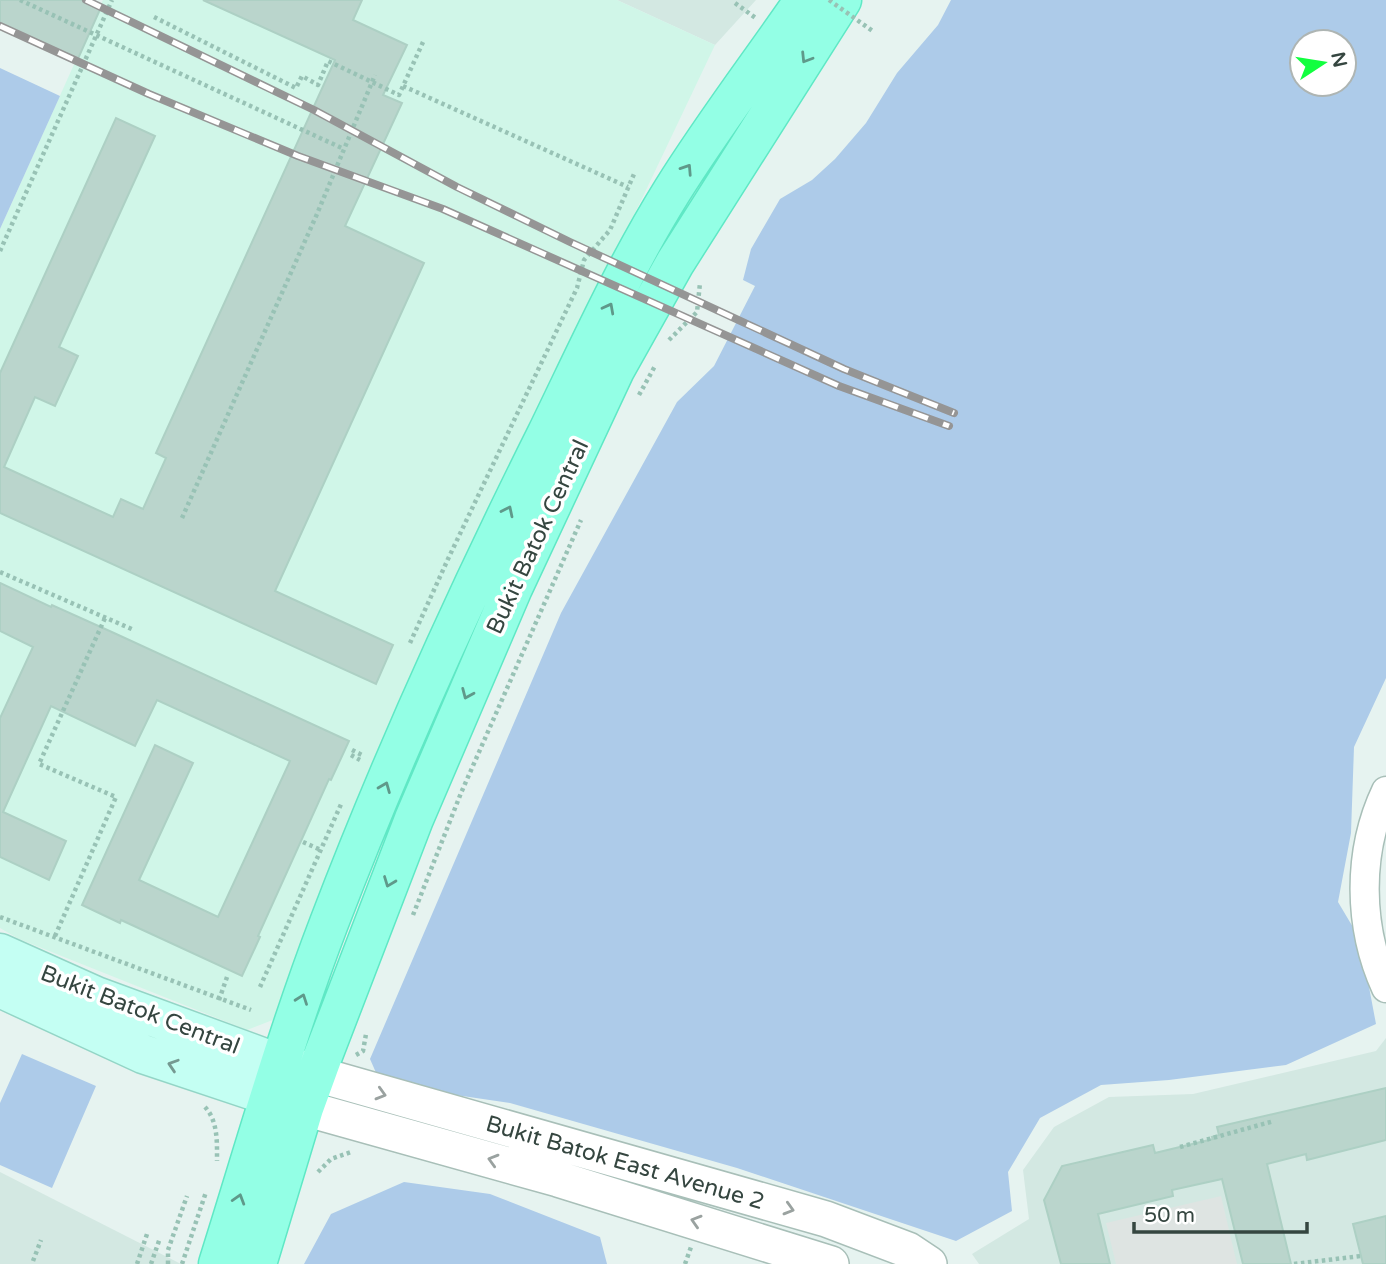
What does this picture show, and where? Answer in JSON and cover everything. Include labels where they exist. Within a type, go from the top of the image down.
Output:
[{"type":"main road","name":"Bukit Batok Central","points":[[293,1085],[329,922],[404,743],[505,517],[596,334],[671,193],[730,102],[804,0]]},
{"type":"main road","name":"Bukit Batok Central","points":[[293,1085],[414,819],[513,588],[615,370],[675,263],[842,0]]},
{"type":"main road","name":"Bukit Batok Central","points":[[0,953],[293,1085]]},
{"type":"main road","name":"Bukit Batok Central","points":[[0,988],[143,1055],[293,1085]]},
{"type":"main road","points":[[218,1264],[293,1085]]},
{"type":"main road","points":[[257,1264],[293,1085]]},
{"type":"street","points":[[1386,791],[1376,812],[1364,873],[1366,922],[1386,988]]},
{"type":"street","points":[[1386,851],[1381,874],[1386,930]]},
{"type":"street","name":"Bukit Batok East Avenue 2","points":[[293,1085],[558,1179],[831,1264]]},
{"type":"street","name":"Bukit Batok East Avenue 2","points":[[293,1085],[826,1219],[908,1250],[929,1264]]},
{"type":"path","points":[[20,0],[344,149]]},
{"type":"path","points":[[0,251],[112,0]]},
{"type":"path","points":[[828,0],[874,32]]},
{"type":"path","points":[[154,17],[296,88],[302,76],[318,85],[328,61],[399,95],[423,42]]},
{"type":"path","points":[[182,517],[375,75]]},
{"type":"path","points":[[403,86],[628,187]]},
{"type":"path","points":[[448,559],[577,288],[584,260],[610,230],[635,174]]},
{"type":"path","points":[[664,349],[670,337],[697,312],[701,279]]},
{"type":"path","points":[[634,405],[658,360]]},
{"type":"path","points":[[412,917],[461,793],[586,508]]},
{"type":"path","points":[[0,572],[134,630]]},
{"type":"path","points":[[55,936],[116,797],[39,764],[105,618]]},
{"type":"path","points":[[351,752],[361,757]]},
{"type":"path","points":[[303,842],[321,850]]},
{"type":"path","points":[[0,917],[251,1010]]},
{"type":"path","points":[[219,1000],[228,977]]},
{"type":"path","points":[[363,1051],[367,1028]]},
{"type":"path","points":[[212,1114],[217,1140],[217,1161],[212,1174]]},
{"type":"path","points":[[1180,1147],[1274,1121]]},
{"type":"path","points":[[182,1264],[208,1187]]},
{"type":"path","points":[[168,1264],[168,1250],[187,1196]]},
{"type":"path","points":[[137,1264],[147,1234]]},
{"type":"path","points":[[150,1264],[160,1238]]},
{"type":"path","points":[[33,1261],[41,1240]]},
{"type":"path","points":[[1294,1264],[1361,1256]]},
{"type":"shaded area","points":[[103,0],[617,0],[715,45],[453,596],[283,1016],[247,1030],[19,939],[0,928],[0,229]]},
{"type":"shaded area","points":[[617,0],[756,0],[715,45]]},
{"type":"shaded area","points":[[951,0],[1386,0],[1386,678],[1354,747],[1351,833],[1338,902],[1360,939],[1376,1024],[1286,1065],[1169,1080],[1101,1085],[1040,1118],[1008,1172],[1012,1211],[956,1241],[737,1168],[510,1103],[381,1084],[370,1059],[561,613],[677,402],[714,366],[755,286],[743,280],[751,249],[780,199],[812,180],[835,159],[866,123],[897,73],[938,25]]},
{"type":"shaded area","points":[[0,68],[60,96],[0,229]]},
{"type":"shaded area","points":[[1386,1038],[1386,1264],[979,1264],[972,1254],[1029,1219],[1023,1170],[1054,1127],[1109,1097],[1193,1094],[1376,1051]]},
{"type":"shaded area","points":[[22,1054],[96,1086],[52,1188],[0,1165],[0,1103]]},
{"type":"shaded area","points":[[0,1172],[181,1264],[0,1264]]},
{"type":"shaded area","points":[[404,1182],[490,1194],[600,1237],[607,1264],[304,1264],[331,1214]]},
{"type":"shaded area","points":[[1221,1196],[1237,1264],[1116,1264],[1106,1223]]},
{"type":"building","points":[[0,0],[91,0],[102,5],[77,61],[0,26]]},
{"type":"building","points":[[203,0],[362,0],[353,20],[407,45],[383,95],[402,103],[345,226],[424,263],[275,591],[393,645],[376,684],[0,513],[0,373],[116,118],[155,136],[59,347],[78,356],[55,406],[35,397],[4,467],[113,517],[121,499],[143,509],[166,458],[156,453],[335,60]]},
{"type":"building","points":[[0,583],[349,741],[331,780],[329,779],[242,976],[121,920],[120,923],[82,905],[155,745],[193,763],[139,880],[218,917],[290,761],[157,700],[135,746],[51,706],[3,812],[66,841],[49,880],[0,857],[0,718],[33,647],[0,631]]},
{"type":"building","points":[[1386,1088],[1386,1140],[1307,1160],[1306,1154],[1267,1164],[1291,1264],[1243,1264],[1222,1179],[1172,1190],[1173,1196],[1098,1214],[1110,1264],[1061,1264],[1044,1200],[1062,1166],[1153,1145],[1155,1153],[1213,1139],[1212,1137],[1219,1135],[1217,1127]]},
{"type":"building","points":[[1386,1216],[1386,1264],[1363,1264],[1353,1224]]},
{"type":"railway","points":[[86,0],[314,110],[457,187],[570,242],[844,369],[954,413]]},
{"type":"railway","points":[[0,26],[149,94],[298,156],[443,209],[839,386],[949,426]]}]
